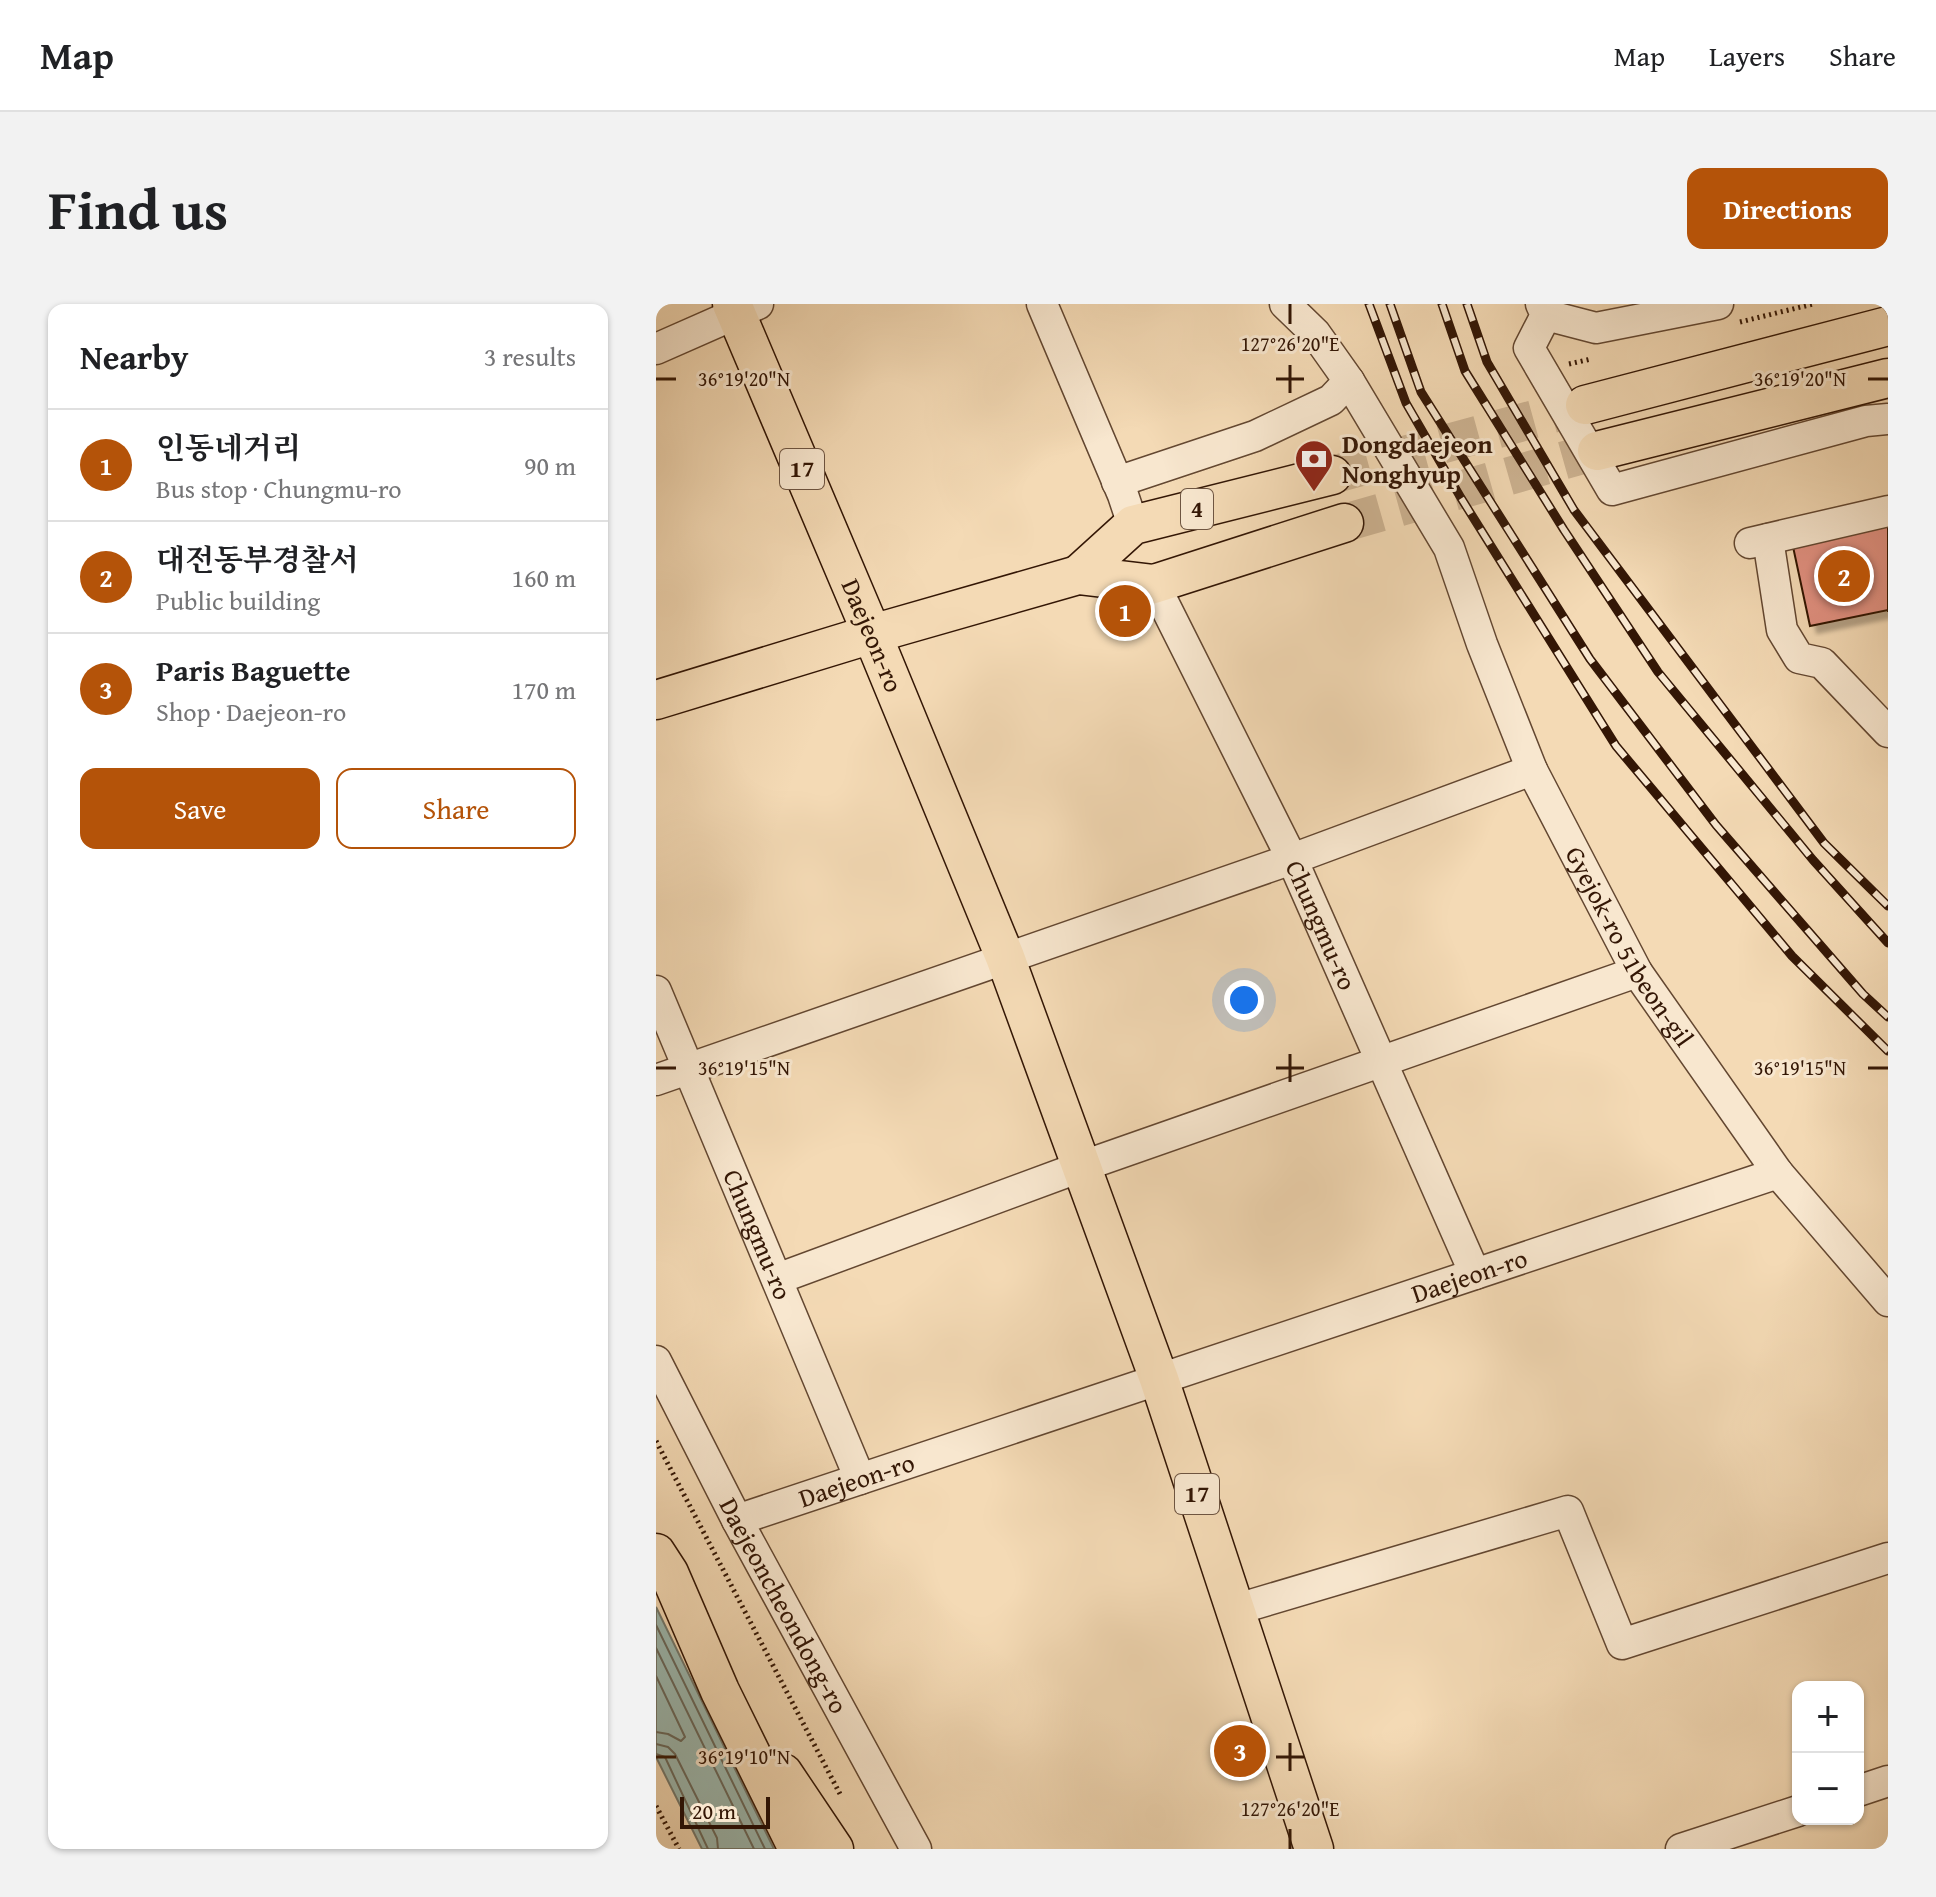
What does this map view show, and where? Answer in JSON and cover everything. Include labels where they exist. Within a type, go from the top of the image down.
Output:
[{"type":"main road","name":"Daejeon-ro","points":[[742,307],[1005,957],[1083,1166],[1159,1379],[1314,1849]]},
{"type":"main road","points":[[1585,405],[1888,326]]},
{"type":"main road","points":[[1597,451],[1888,378]]},
{"type":"main road","name":"4","points":[[1078,575],[1133,525],[1332,475]]},
{"type":"main road","name":"4","points":[[656,700],[1078,575],[1154,584],[1344,523]]},
{"type":"main road","points":[[656,1553],[669,1573],[720,1691],[798,1849]]},
{"type":"main road","points":[[720,1691],[769,1751],[834,1849]]},
{"type":"street","points":[[1042,304],[1133,525]]},
{"type":"street","name":"Gyejok-ro 51beon-gil","points":[[1285,304],[1315,333],[1349,381],[1449,548],[1482,644],[1532,770],[1637,972],[1778,1173],[1888,1301]]},
{"type":"street","points":[[1718,304],[1596,328],[1544,310],[1529,348],[1612,490],[1866,421],[1888,419]]},
{"type":"street","name":"Daejeon-ro","points":[[656,349],[742,307]]},
{"type":"street","points":[[1117,482],[1255,436],[1331,400],[1349,381]]},
{"type":"street","points":[[1888,511],[1758,542],[1782,630],[1799,658],[1822,663],[1888,732]]},
{"type":"street","name":"Chungmu-ro","points":[[1154,584],[1292,859],[1475,1274]]},
{"type":"street","points":[[656,1080],[1292,859],[1532,770]]},
{"type":"street","points":[[777,1279],[1083,1166],[1637,972]]},
{"type":"street","name":"Chungmu-ro","points":[[656,991],[860,1479]]},
{"type":"street","name":"Daejeon-ro","points":[[737,1520],[1778,1173]]},
{"type":"street","name":"Daejeoncheondong-ro","points":[[656,1361],[737,1520],[916,1849]]},
{"type":"street","points":[[1234,1610],[1568,1511],[1622,1644],[1888,1558]]},
{"type":"street","points":[[1864,1789],[1888,1781]]},
{"type":"street","points":[[1681,1849],[1792,1813]]},
{"type":"path","points":[[656,1441],[841,1795]]},
{"type":"path","points":[[656,1806],[679,1849]]},
{"type":"water","points":[[656,1607],[774,1849],[702,1849],[656,1757]]},
{"type":"building","points":[[1888,522],[1888,610],[1810,626],[1792,542]]},
{"type":"tunnel","points":[[1332,475],[1585,405]]},
{"type":"tunnel","points":[[1344,523],[1597,451]]},
{"type":"railway","points":[[1369,304],[1406,403],[1461,498],[1616,746],[1792,956],[1888,1051]]},
{"type":"railway","points":[[1390,304],[1421,392],[1590,659],[1716,825],[1863,994],[1888,1017]]},
{"type":"railway","points":[[1442,304],[1465,371],[1564,530],[1658,672],[1813,860],[1888,943]]},
{"type":"railway","points":[[1467,304],[1487,362],[1574,510],[1824,843],[1888,906]]},
{"type":"place","name":"Dongdaejeon Nonghyup","points":[[1314,493]]},
{"type":"place","name":"대전동부경찰서","points":[[1844,576]]},
{"type":"place","name":"인동네거리","points":[[1125,611]]},
{"type":"place","name":"Paris Baguette","points":[[1240,1751]]}]
